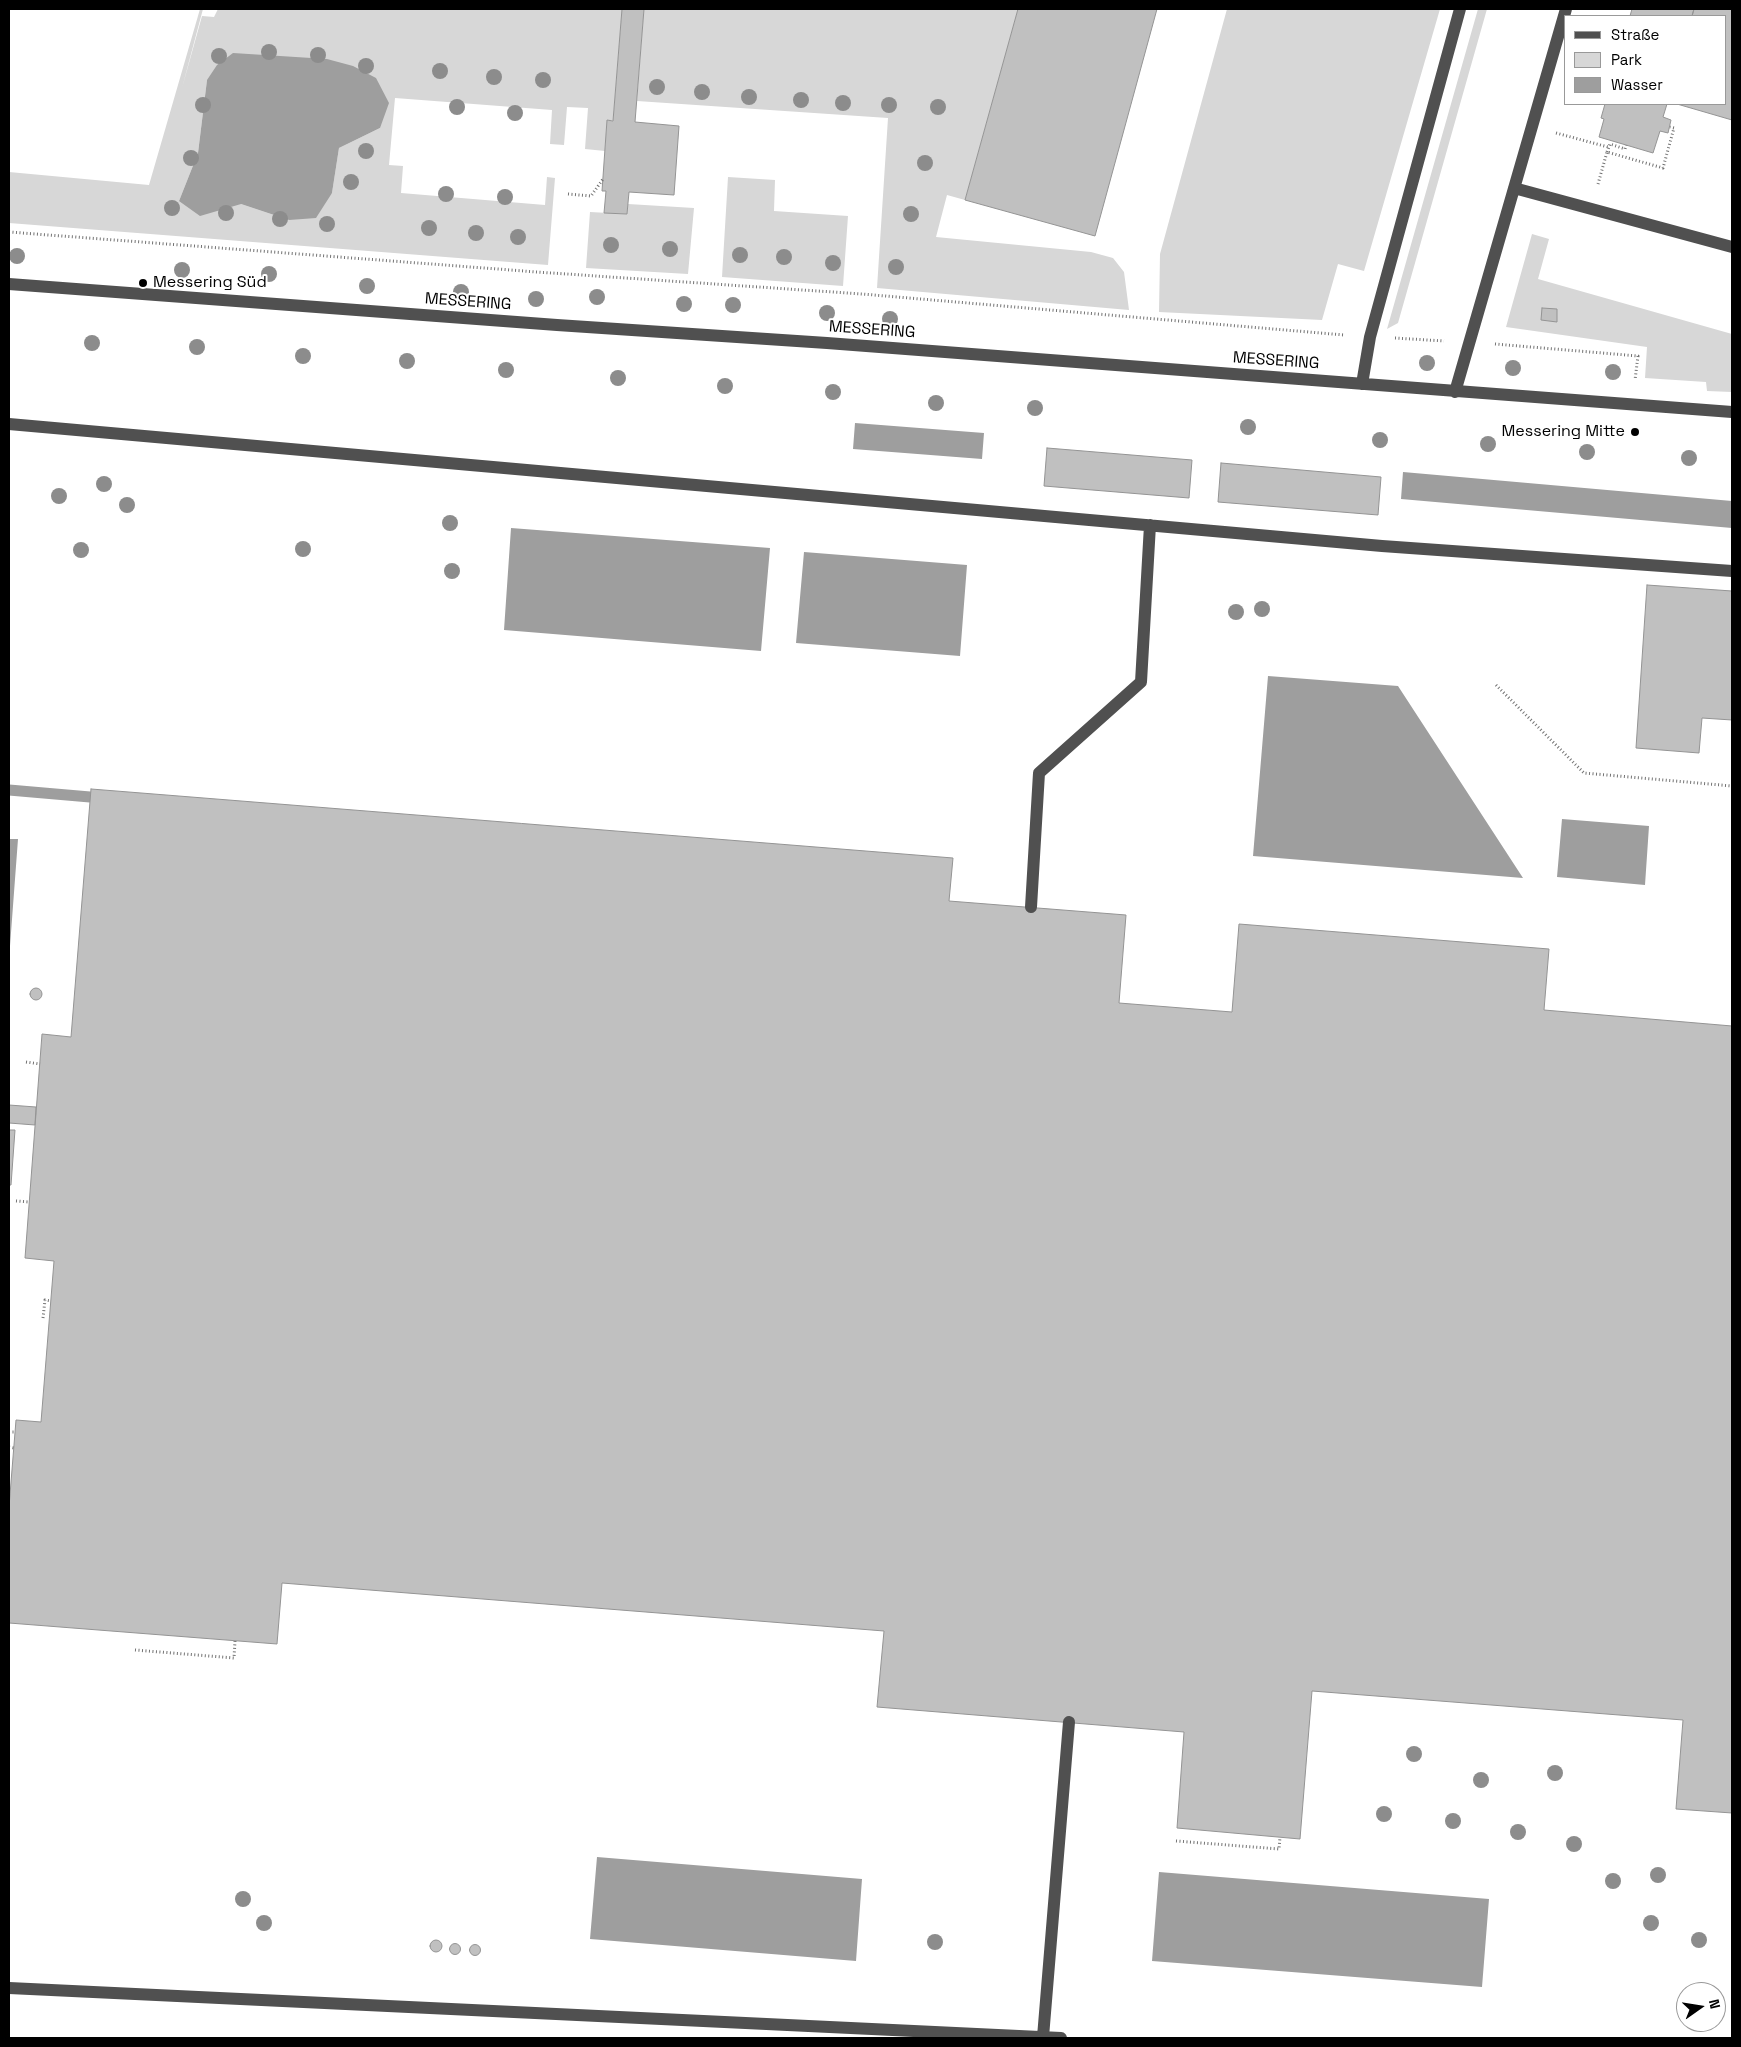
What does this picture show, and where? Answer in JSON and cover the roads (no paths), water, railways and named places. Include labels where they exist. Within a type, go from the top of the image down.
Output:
[{"type":"street","points":[[1362,384],[1370,337],[1460,9]]},
{"type":"street","points":[[1455,392],[1564,16]]},
{"type":"street","points":[[1514,188],[1732,248]]},
{"type":"street","name":"MESSERING","points":[[9,284],[827,343],[1732,412]]},
{"type":"street","points":[[9,424],[1382,546],[1732,571]]},
{"type":"street","points":[[1031,908],[1038,773],[1142,682],[1150,526]]},
{"type":"street","points":[[1043,2037],[1069,1722]]},
{"type":"street","points":[[9,1988],[1061,2038]]},
{"type":"water","points":[[233,53],[327,59],[353,66],[376,78],[389,103],[380,128],[339,148],[332,193],[316,218],[289,220],[241,204],[200,216],[179,201],[198,153],[207,80],[217,65]]},
{"type":"water","points":[[855,423],[984,433],[982,459],[853,449]]},
{"type":"water","points":[[1403,472],[1732,501],[1732,528],[1401,499]]},
{"type":"water","points":[[511,528],[770,548],[761,651],[504,630]]},
{"type":"water","points":[[804,552],[967,565],[960,656],[796,643]]},
{"type":"water","points":[[1268,676],[1398,686],[1523,878],[1253,856]]},
{"type":"water","points":[[1562,819],[1649,826],[1645,885],[1557,877]]},
{"type":"water","points":[[9,839],[18,839],[10,946],[9,946]]},
{"type":"water","points":[[597,1857],[862,1879],[856,1961],[590,1939]]},
{"type":"water","points":[[1159,1872],[1489,1899],[1482,1987],[1152,1961]]},
{"type":"waterway","points":[[9,790],[90,797]]},
{"type":"place","name":"Messering Süd","points":[[143,283]]},
{"type":"place","name":"Messering Mitte","points":[[1635,432]]}]
